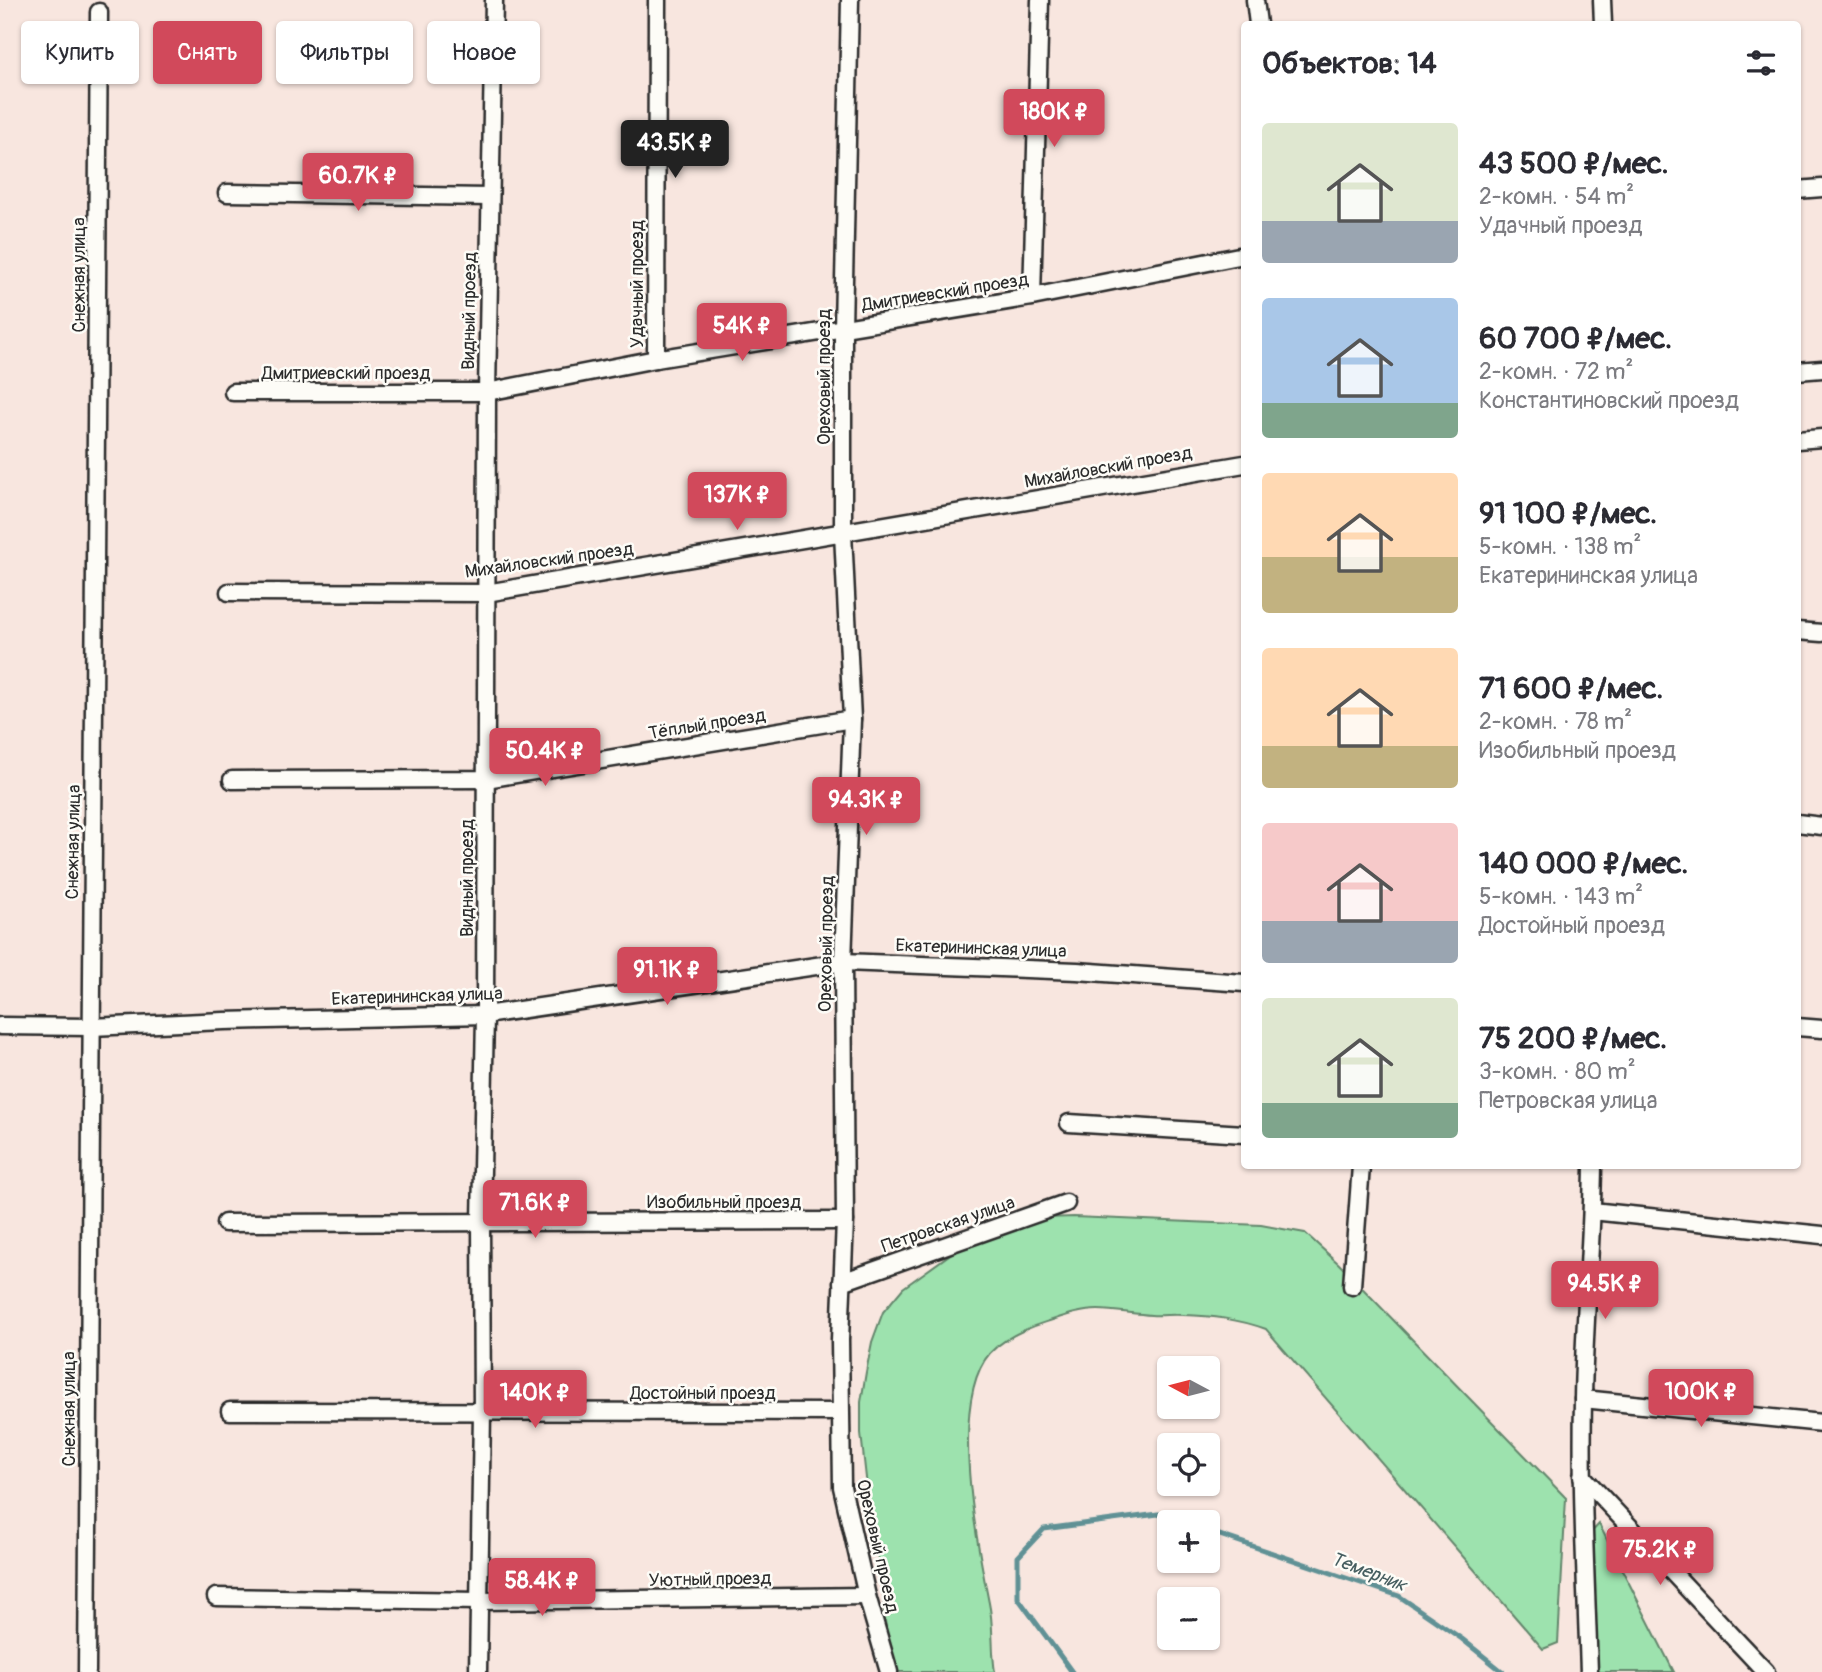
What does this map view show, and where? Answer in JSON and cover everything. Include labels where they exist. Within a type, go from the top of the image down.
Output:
[{"type":"street","name":"Видный проезд","points":[[478,1672],[485,1015],[487,392],[494,0]]},
{"type":"street","name":"Удачный проезд","points":[[656,359],[657,0]]},
{"type":"street","name":"Ореховый проезд","points":[[850,0],[843,328],[843,533],[852,719],[843,962],[845,1221],[840,1340],[842,1486],[867,1596],[889,1672]]},
{"type":"street","points":[[1032,297],[1040,0]]},
{"type":"street","points":[[1255,0],[1258,21]]},
{"type":"street","points":[[1602,0],[1603,21]]},
{"type":"street","name":"Снежная улица","points":[[87,1672],[99,12]]},
{"type":"street","points":[[1801,190],[1822,188]]},
{"type":"street","points":[[227,193],[489,197]]},
{"type":"street","name":"Дмитриевский проезд","points":[[233,392],[487,392],[656,359],[1032,297],[1241,256]]},
{"type":"street","points":[[1801,371],[1822,369]]},
{"type":"street","points":[[1801,440],[1822,438]]},
{"type":"street","name":"Михайловский проезд","points":[[229,592],[486,593],[1241,465]]},
{"type":"street","points":[[1801,631],[1822,633]]},
{"type":"street","name":"Тёплый проезд","points":[[232,780],[486,779],[852,719]]},
{"type":"street","points":[[1801,823],[1822,825]]},
{"type":"street","name":"Екатерининская улица","points":[[0,1026],[91,1027],[485,1015],[843,962],[1077,971],[1241,983]]},
{"type":"street","points":[[1801,1027],[1822,1029]]},
{"type":"street","points":[[1069,1123],[1241,1134]]},
{"type":"street","points":[[1352,1286],[1361,1169]]},
{"type":"street","points":[[1590,1672],[1582,1476],[1593,1169]]},
{"type":"street","name":"Петровская улица","points":[[842,1282],[1066,1203]]},
{"type":"street","points":[[1592,1212],[1822,1236]]},
{"type":"street","name":"Изобильный проезд","points":[[225,1223],[845,1221]]},
{"type":"street","points":[[1583,1399],[1822,1423]]},
{"type":"street","name":"Достойный проезд","points":[[230,1410],[841,1412]]},
{"type":"street","points":[[1582,1476],[1766,1672]]},
{"type":"street","name":"Уютный проезд","points":[[216,1597],[479,1601],[867,1596]]},
{"type":"green space","points":[[1044,1218],[1261,1225],[1305,1233],[1339,1264],[1566,1498],[1558,1643],[1543,1649],[1266,1329],[1215,1317],[1098,1310],[1065,1316],[1016,1334],[990,1353],[977,1375],[970,1404],[969,1474],[978,1546],[991,1612],[995,1672],[895,1672],[885,1621],[861,1433],[861,1402],[866,1372],[872,1342],[883,1312],[903,1288],[956,1250]]},
{"type":"green space","points":[[1599,1524],[1674,1672],[1591,1672],[1589,1535]]},
{"type":"waterway","name":"Темерник","points":[[1072,1672],[1018,1598],[1018,1557],[1044,1529],[1157,1514]]},
{"type":"waterway","name":"Темерник","points":[[1220,1535],[1399,1596],[1462,1639],[1503,1672]]}]
